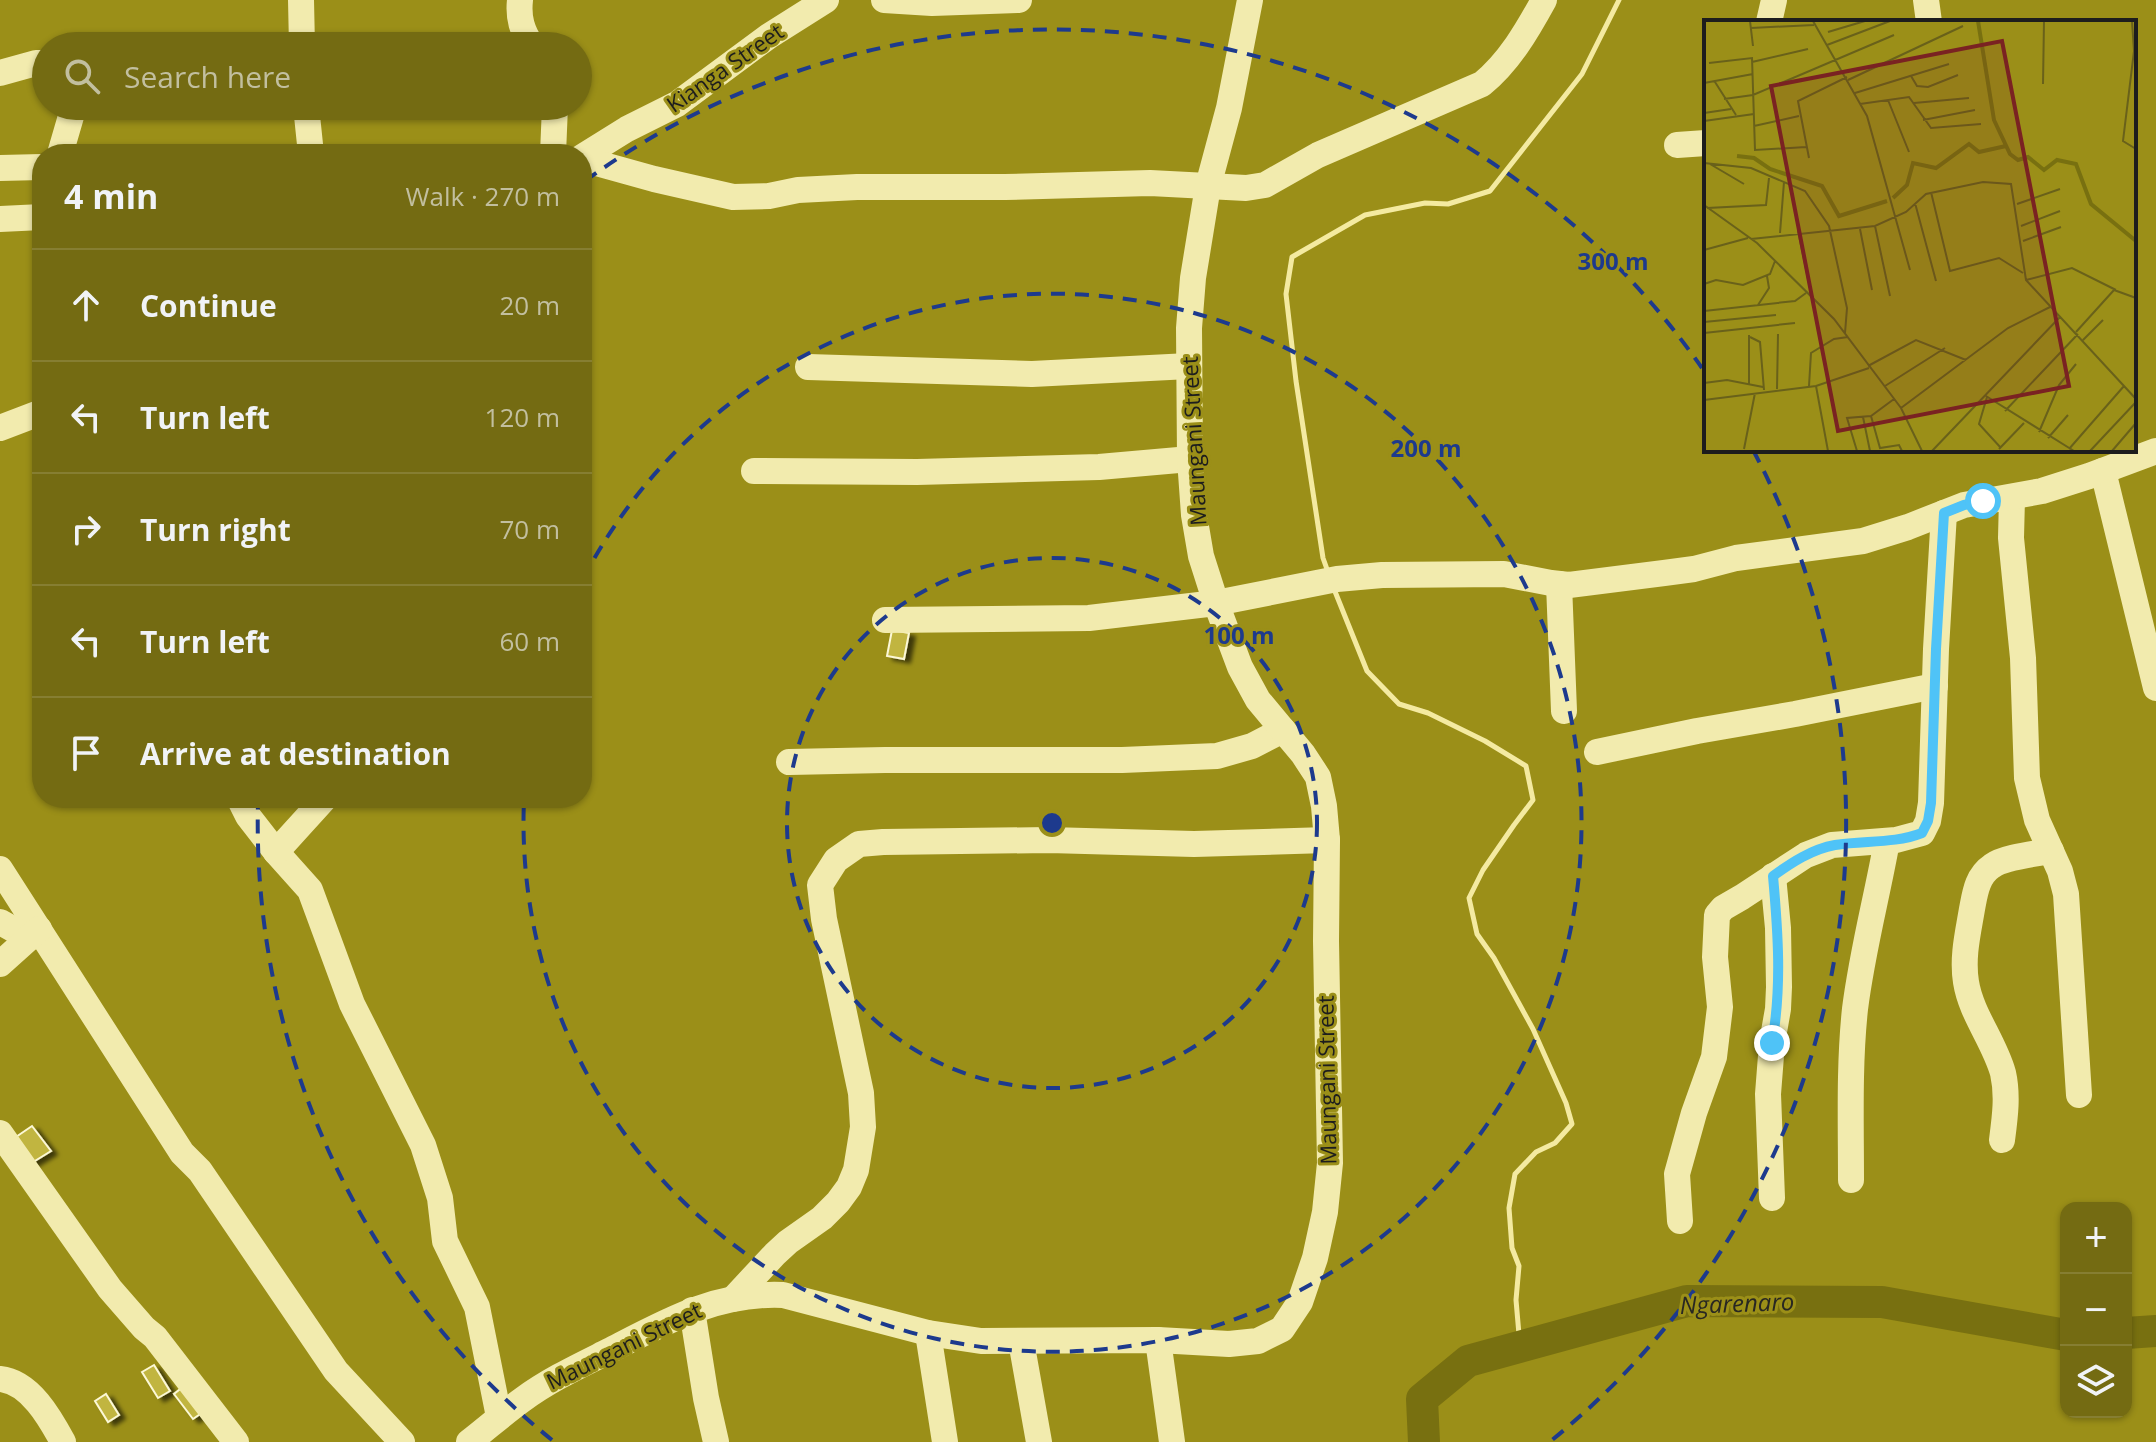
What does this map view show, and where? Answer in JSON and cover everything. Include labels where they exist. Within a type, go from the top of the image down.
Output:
[{"type":"street","points":[[301,0],[302,32]]},
{"type":"street","points":[[520,0],[523,32]]},
{"type":"street","name":"Kianga Street","points":[[592,152],[627,129],[677,104],[769,36],[826,0]]},
{"type":"street","points":[[884,0],[932,3],[1019,0]]},
{"type":"street","name":"Maungani Street","points":[[469,1442],[551,1380],[692,1310],[760,1294],[783,1295],[928,1333],[981,1341],[1158,1340],[1229,1344],[1258,1341],[1282,1329],[1300,1302],[1315,1258],[1325,1212],[1330,1163],[1327,840],[1324,806],[1318,777],[1258,700],[1240,667],[1201,556],[1190,459],[1189,328],[1193,278],[1208,186],[1229,108],[1250,0]]},
{"type":"street","points":[[592,161],[733,197],[857,187],[1150,183],[1246,188],[1265,185],[1331,149],[1482,84],[1499,71],[1544,0]]},
{"type":"street","points":[[1769,20],[1774,0]]},
{"type":"street","points":[[1926,0],[1929,20]]},
{"type":"street","points":[[0,73],[32,64]]},
{"type":"street","points":[[63,144],[70,120]]},
{"type":"street","points":[[307,120],[310,144]]},
{"type":"street","points":[[553,144],[554,120]]},
{"type":"street","points":[[1677,145],[1704,143]]},
{"type":"street","points":[[0,168],[32,167]]},
{"type":"street","points":[[0,219],[32,217]]},
{"type":"street","points":[[808,367],[1032,374],[1189,366]]},
{"type":"street","points":[[0,428],[32,416]]},
{"type":"street","points":[[885,620],[1089,618],[1216,603],[1337,579],[1382,575],[1504,574],[1569,585],[1664,573],[1736,558],[1863,541],[1964,505],[2042,491],[2110,462],[2156,451]]},
{"type":"street","points":[[754,471],[993,470],[1099,467],[1190,459]]},
{"type":"street","points":[[2110,462],[2156,688]]},
{"type":"street","points":[[2012,498],[2011,538],[2023,658],[2027,778],[2037,820],[2060,871],[2066,894],[2079,1095]]},
{"type":"street","points":[[1680,1221],[1677,1174],[1714,1057],[1720,1007],[1715,957],[1717,915],[1723,908],[1806,855],[1832,845],[1909,838],[1922,833],[1928,821],[1944,513]]},
{"type":"street","points":[[1559,584],[1564,711]]},
{"type":"street","points":[[1597,752],[1935,686]]},
{"type":"street","points":[[789,762],[1122,760],[1217,756],[1252,746],[1283,730]]},
{"type":"street","points":[[244,808],[276,852],[310,890],[352,1004],[423,1145],[440,1198],[445,1241],[477,1307],[499,1417]]},
{"type":"street","points":[[276,852],[316,808]]},
{"type":"street","points":[[733,1299],[775,1254],[838,1202],[856,1170],[863,1127],[861,1093],[824,919],[820,885],[836,860],[859,844],[883,842],[1049,840],[1194,844],[1327,840]]},
{"type":"street","points":[[1851,1180],[1855,1011],[1866,939],[1887,841]]},
{"type":"street","points":[[2002,1140],[2007,1103],[2003,1075],[1966,984],[1966,941],[1981,875],[1994,864],[2051,851]]},
{"type":"street","points":[[0,869],[34,934],[182,1153],[200,1171],[336,1371],[402,1442]]},
{"type":"street","points":[[1772,1198],[1768,1094],[1779,987],[1773,876]]},
{"type":"street","points":[[0,922],[34,934]]},
{"type":"street","points":[[0,964],[34,934]]},
{"type":"street","points":[[0,1133],[110,1289],[155,1337],[236,1442]]},
{"type":"street","points":[[692,1310],[716,1442]]},
{"type":"street","points":[[928,1333],[945,1442]]},
{"type":"street","points":[[1158,1340],[1172,1442]]},
{"type":"street","points":[[1021,1341],[1039,1442]]},
{"type":"street","points":[[0,1379],[20,1385],[35,1400],[63,1442]]},
{"type":"building","points":[[892,630],[909,633],[904,659],[887,656]]},
{"type":"building","points":[[32,1126],[51,1151],[30,1164],[13,1139]]},
{"type":"building","points":[[154,1365],[170,1391],[158,1398],[142,1372]]},
{"type":"building","points":[[184,1386],[203,1412],[193,1419],[174,1394]]},
{"type":"building","points":[[106,1394],[119,1415],[108,1422],[95,1401]]},
{"type":"waterway","points":[[1328,572],[1323,558],[1296,381],[1286,294],[1292,257],[1365,215],[1425,203],[1448,204],[1490,191],[1582,74],[1619,0]]},
{"type":"waterway","points":[[1334,589],[1367,671],[1399,704],[1428,713],[1485,741],[1526,766],[1533,800],[1483,870],[1469,898],[1477,934],[1494,958],[1533,1029],[1566,1103],[1572,1124],[1555,1143],[1536,1152],[1515,1174],[1509,1208],[1512,1248],[1519,1266],[1516,1300],[1520,1346]]},
{"type":"waterway","name":"Ngarenaro","points":[[1424,1442],[1422,1399],[1468,1361],[1687,1301],[1882,1302],[2060,1334]]},
{"type":"waterway","name":"Ngarenaro","points":[[2132,1333],[2156,1331]]},
{"type":"route","points":[[1772,1043],[1779,987],[1773,876],[1806,855],[1832,845],[1909,838],[1922,833],[1928,821],[1944,513],[1983,501]]}]
